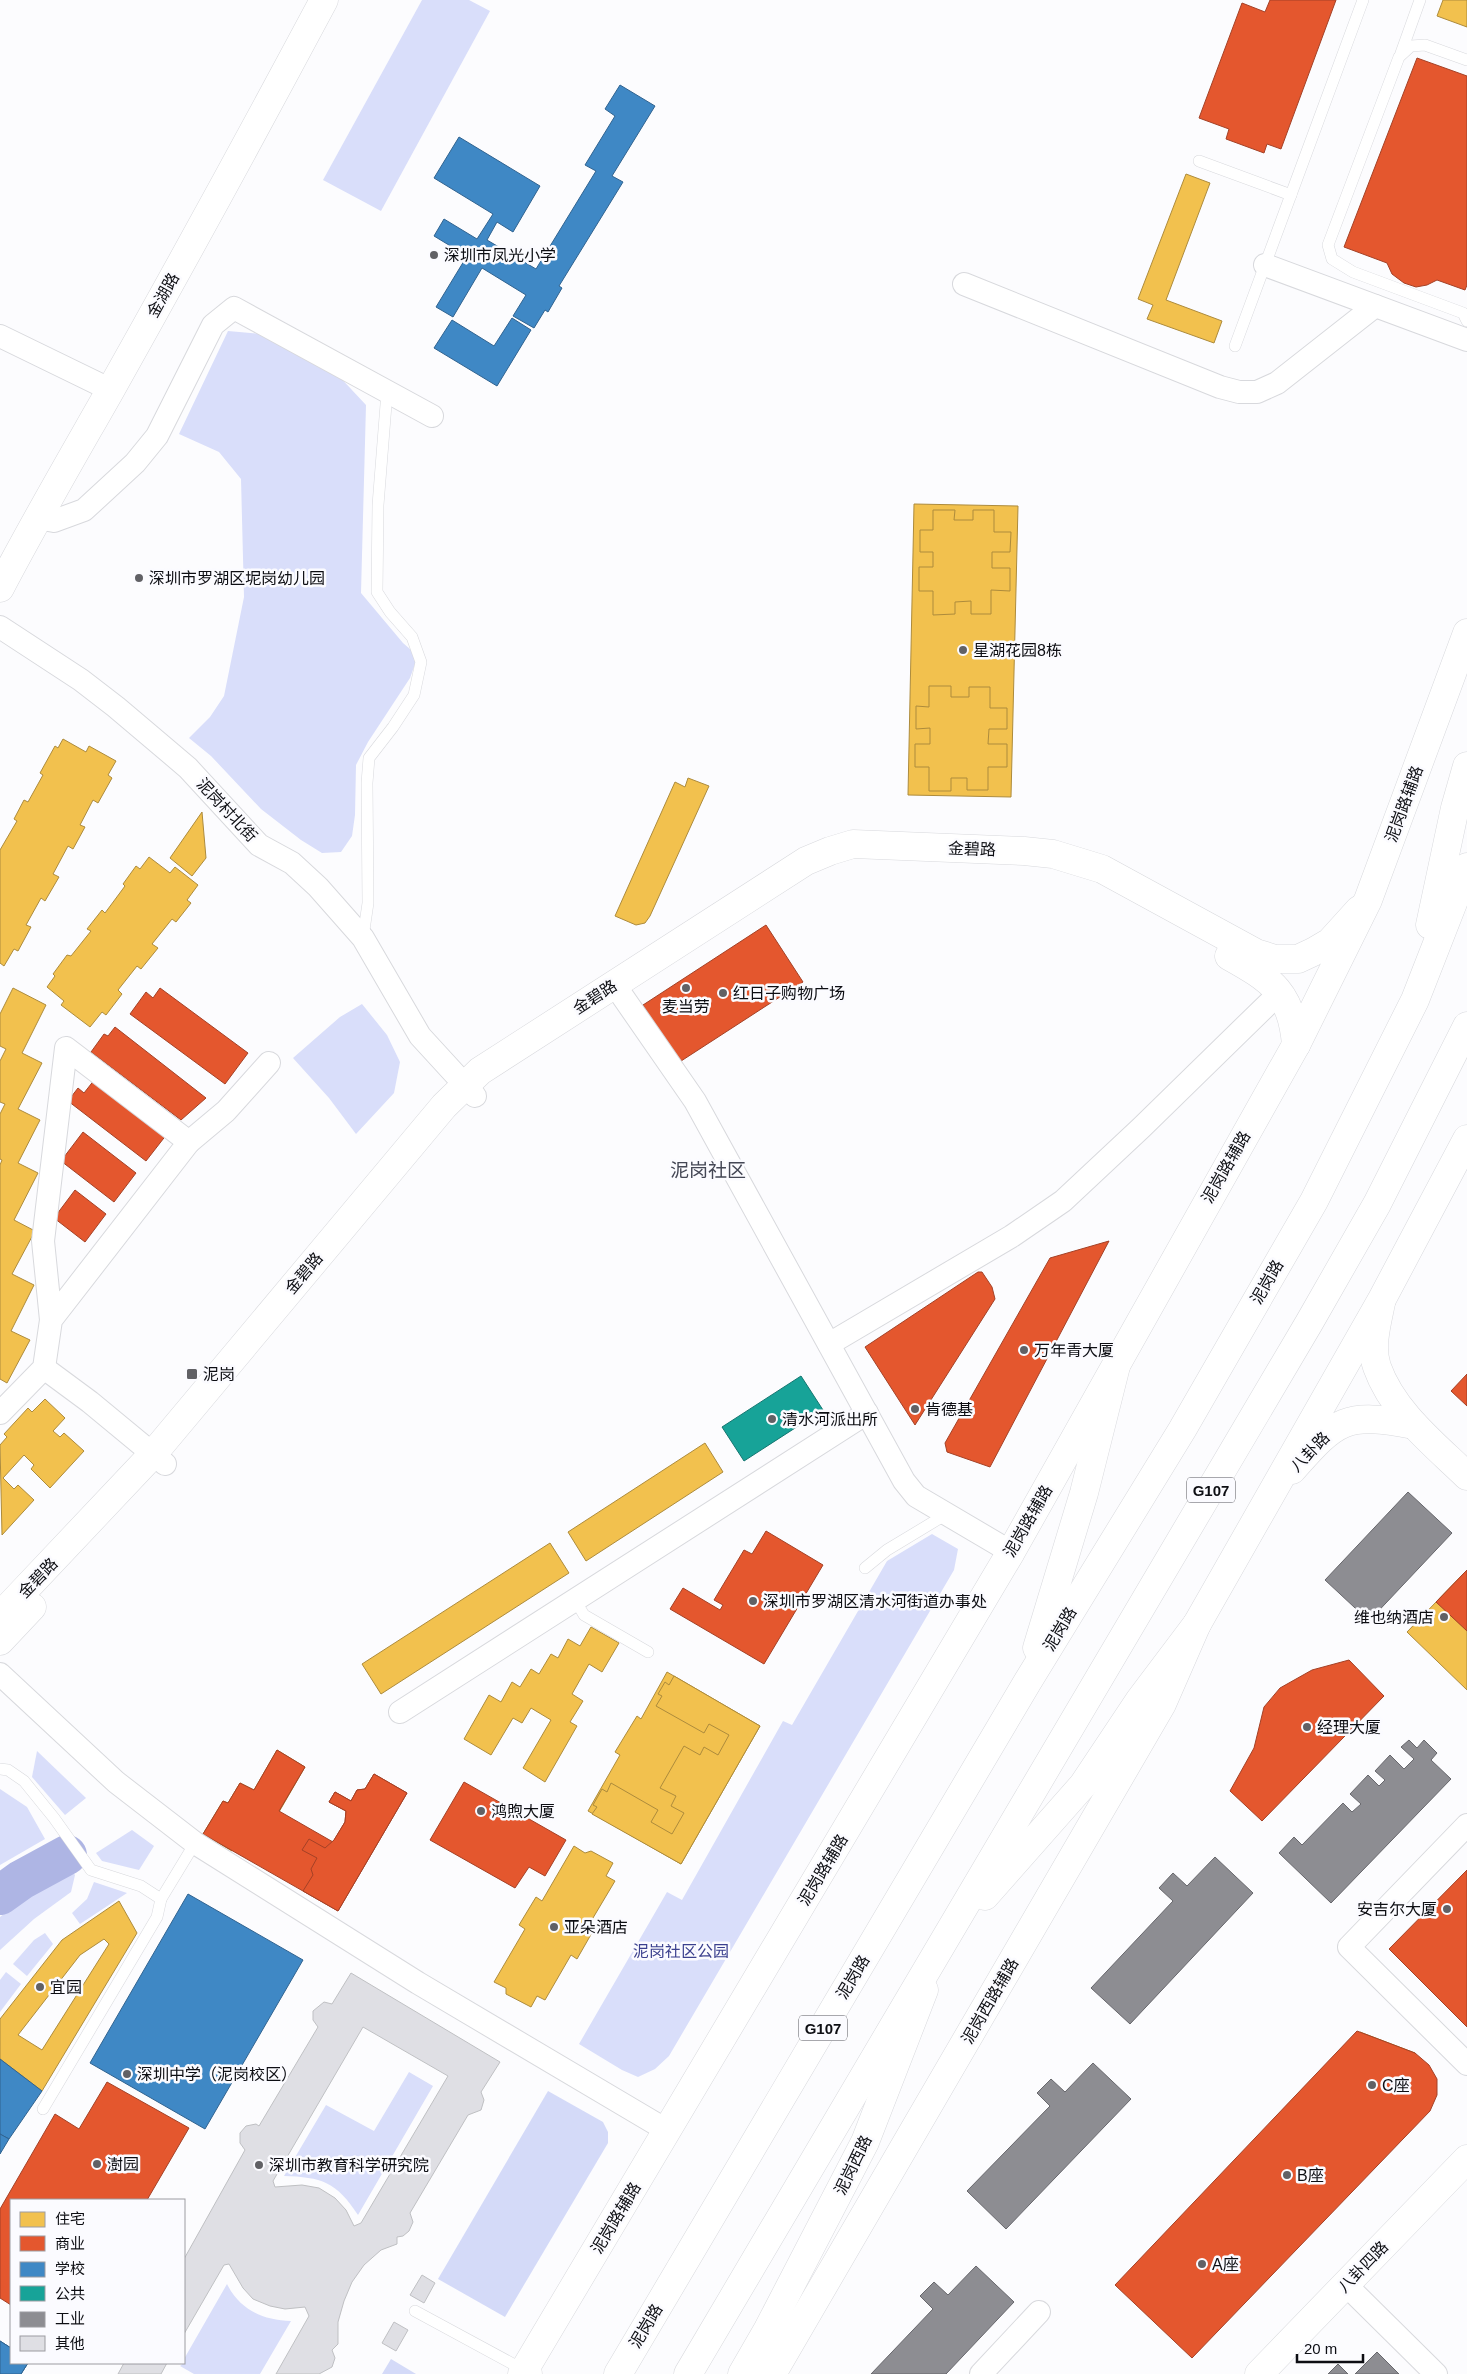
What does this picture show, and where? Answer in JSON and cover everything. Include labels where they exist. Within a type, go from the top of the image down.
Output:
[{"type":"main road","name":"金湖路","points":[[0,588],[37,518],[111,390],[324,0]]},
{"type":"main road","name":"泥岗路辅路","points":[[525,2373],[1011,1552],[1296,1045],[1368,900],[1467,633]]},
{"type":"main road","points":[[1415,1000],[1455,808],[1467,766]]},
{"type":"main road","name":"金碧路","points":[[0,1641],[435,1139],[470,1091],[490,1080],[806,861],[853,844],[1024,851],[1053,854],[1102,869],[1256,953],[1286,960],[1298,959],[1330,942],[1368,900]]},
{"type":"main road","name":"金碧路","points":[[618,990],[802,879],[827,866],[866,858],[1023,865],[1049,868],[1097,881],[1260,973],[1272,983],[1289,1006],[1294,1023],[1296,1045]]},
{"type":"main road","name":"泥岗路","points":[[618,2374],[1028,1681],[1182,1430],[1314,1201],[1415,1000],[1467,867]]},
{"type":"main road","name":"G107","points":[[688,2374],[1309,1323],[1377,1204],[1467,1026]]},
{"type":"main road","points":[[1450,1062],[1467,1039]]},
{"type":"main road","points":[[941,1946],[1083,1785],[1139,1701],[1197,1624],[1382,1302],[1467,1139]]},
{"type":"main road","points":[[1382,1302],[1374,1344],[1377,1366],[1387,1386],[1414,1424],[1467,1476]]},
{"type":"main road","points":[[1028,1681],[1084,1493],[1116,1366]]},
{"type":"main road","name":"八卦路","points":[[1272,1494],[1319,1439],[1340,1423],[1365,1418],[1414,1424]]},
{"type":"main road","name":"金碧路","points":[[0,1616],[159,1459]]},
{"type":"main road","name":"泥岗西路辅路","points":[[772,2374],[1162,1704],[1197,1624]]},
{"type":"main road","name":"泥岗西路","points":[[742,2374],[768,2329],[865,2142],[941,1946]]},
{"type":"main road","name":"八卦四路","points":[[1259,2374],[1467,2159]]},
{"type":"street","points":[[1265,265],[1467,340]]},
{"type":"street","points":[[964,284],[1220,388],[1240,392],[1257,392],[1277,383],[1375,306]]},
{"type":"street","points":[[37,518],[54,522],[84,510],[135,463],[157,436],[213,325],[234,308],[432,416]]},
{"type":"street","points":[[0,336],[111,390]]},
{"type":"street","name":"泥岗村北街","points":[[0,628],[81,680],[188,768],[259,845],[292,863],[318,887],[363,938],[414,1028],[470,1091]]},
{"type":"street","points":[[618,990],[695,1101],[904,1481],[916,1496],[945,1515],[1011,1552]]},
{"type":"street","points":[[829,1344],[1012,1236],[1063,1201],[1270,1003]]},
{"type":"street","points":[[0,1413],[44,1368],[51,1320],[44,1241],[66,1048],[188,1142]]},
{"type":"street","points":[[51,1320],[188,1142],[226,1111],[269,1063]]},
{"type":"street","points":[[44,1368],[90,1402],[159,1459]]},
{"type":"street","points":[[400,1712],[867,1413]]},
{"type":"street","points":[[0,1674],[116,1782],[194,1843],[410,1978],[668,2131]]},
{"type":"street","points":[[1467,1825],[1349,1947],[1467,2064]]},
{"type":"street","points":[[1346,2284],[1436,2374]]},
{"type":"street","points":[[981,2374],[1039,2312]]},
{"type":"lane","points":[[1235,346],[1362,0]]},
{"type":"lane","points":[[1420,0],[1328,245],[1332,259],[1353,272],[1463,313],[1467,321]]},
{"type":"lane","points":[[1399,57],[1411,46],[1425,45],[1467,60]]},
{"type":"lane","points":[[1199,161],[1291,195]]},
{"type":"lane","points":[[363,938],[368,903],[367,783],[369,758],[393,728],[414,695],[421,662],[412,637],[390,612],[377,592],[378,505],[387,392]]},
{"type":"lane","points":[[865,1568],[887,1550],[945,1515]]},
{"type":"lane","points":[[575,1600],[584,1615],[648,1652]]},
{"type":"lane","points":[[0,1769],[8,1770],[24,1781],[54,1818],[91,1870],[141,1886],[161,1900]]},
{"type":"lane","points":[[43,2109],[156,1917],[161,1900],[194,1843]]},
{"type":"lane","points":[[414,2311],[525,2373]]},
{"type":"green space","points":[[422,0],[469,0],[490,11],[381,211],[323,180]]},
{"type":"green space","points":[[228,331],[261,334],[337,374],[366,405],[361,593],[403,643],[418,656],[410,678],[368,742],[356,765],[355,815],[352,836],[341,852],[322,853],[301,840],[261,809],[211,756],[189,738],[210,717],[224,696],[244,597],[241,479],[219,452],[179,434]]},
{"type":"green space","points":[[362,1004],[387,1035],[400,1062],[394,1093],[356,1134],[329,1098],[293,1058],[340,1017]]},
{"type":"green space","name":"泥岗社区公园","points":[[932,1534],[958,1549],[954,1570],[669,2056],[655,2069],[638,2077],[622,2070],[579,2044],[667,1892],[682,1900],[783,1721],[792,1725],[887,1561]]},
{"type":"green space","points":[[37,1751],[86,1798],[65,1815],[32,1777]]},
{"type":"green space","points":[[0,1789],[27,1807],[45,1839],[0,1865]]},
{"type":"green space","points":[[132,1830],[154,1846],[139,1870],[102,1861],[96,1853]]},
{"type":"green space","points":[[70,1868],[75,1875],[71,1892],[34,1919],[0,1950],[0,1917],[41,1885]]},
{"type":"green space","points":[[94,1882],[127,1893],[80,1924],[72,1913],[87,1899]]},
{"type":"green space","points":[[45,1933],[53,1944],[27,1976],[13,1964],[34,1940]]},
{"type":"green space","points":[[6,1972],[21,1984],[0,2012],[0,1980]]},
{"type":"green space","points":[[409,2072],[433,2086],[358,2215],[343,2195],[327,2183],[308,2178],[284,2176],[326,2105],[374,2131]]},
{"type":"green space","points":[[227,2284],[239,2301],[253,2312],[262,2316],[291,2321],[260,2374],[194,2374],[180,2366],[185,2364],[185,2357]]},
{"type":"shaded area","points":[[548,2091],[603,2122],[608,2132],[608,2143],[505,2317],[438,2279]]},
{"type":"shaded area","points":[[391,2359],[416,2374],[382,2374]]},
{"type":"building: 住宅","points":[[1443,0],[1467,0],[1467,27],[1437,16]]},
{"type":"building: 住宅","points":[[1186,174],[1210,183],[1166,300],[1222,321],[1214,343],[1147,319],[1153,305],[1138,299]]},
{"type":"building: 住宅","name":"星湖花园8栋","points":[[914,504],[1018,506],[1011,797],[908,795]]},
{"type":"building: 住宅","points":[[933,510],[955,510],[954,520],[973,520],[973,510],[994,510],[994,532],[1011,532],[1010,552],[992,552],[992,568],[1010,568],[1010,591],[991,590],[991,614],[971,614],[971,601],[955,602],[955,614],[933,615],[933,591],[919,591],[919,567],[933,567],[933,552],[920,552],[920,530],[933,530]]},
{"type":"building: 住宅","points":[[929,686],[951,686],[951,697],[969,697],[969,687],[990,687],[990,708],[1007,708],[1007,729],[989,729],[988,744],[1007,744],[1007,767],[988,767],[988,790],[967,790],[967,778],[951,778],[951,791],[929,791],[929,767],[915,767],[915,744],[930,744],[930,728],[916,729],[916,706],[929,707]]},
{"type":"building: 住宅","points":[[63,739],[86,752],[89,746],[116,761],[108,775],[112,778],[98,803],[93,800],[80,825],[85,827],[73,849],[68,846],[53,874],[59,877],[45,901],[41,898],[26,925],[31,927],[18,951],[14,949],[4,966],[0,963],[0,850],[17,821],[14,819],[24,800],[28,802],[43,775],[40,773],[55,746],[58,748]]},
{"type":"building: 住宅","points":[[688,778],[709,786],[650,916],[645,923],[636,925],[615,916],[675,782],[685,787]]},
{"type":"building: 住宅","points":[[202,812],[206,858],[192,876],[170,858]]},
{"type":"building: 住宅","points":[[149,857],[170,873],[175,867],[198,885],[187,900],[191,903],[176,922],[172,919],[152,944],[158,948],[141,969],[137,966],[118,990],[122,994],[106,1015],[102,1012],[90,1027],[61,1005],[64,1001],[47,987],[55,976],[53,974],[67,955],[71,956],[91,931],[87,929],[102,910],[105,913],[125,886],[123,884],[136,866],[140,869]]},
{"type":"building: 住宅","points":[[13,988],[46,1005],[22,1053],[42,1063],[18,1109],[40,1120],[18,1163],[38,1173],[14,1220],[35,1231],[12,1274],[34,1285],[11,1331],[30,1340],[7,1383],[0,1379],[0,1165],[2,1160],[0,1159],[0,1114],[5,1104],[0,1102],[0,1061],[6,1049],[0,1046],[0,1014]]},
{"type":"building: 住宅","name":"万年青大厦","points":[[1093,1249],[983,1451],[959,1440],[1060,1260]]},
{"type":"building: 住宅","points":[[45,1399],[65,1418],[53,1431],[60,1437],[64,1433],[84,1451],[50,1488],[31,1469],[34,1465],[24,1455],[3,1478],[14,1489],[18,1485],[34,1500],[2,1535],[0,1445],[7,1437],[4,1434],[28,1408],[32,1412]]},
{"type":"building: 住宅","points":[[705,1443],[723,1472],[586,1561],[568,1532]]},
{"type":"building: 住宅","points":[[550,1543],[569,1573],[381,1694],[362,1664]]},
{"type":"building: 住宅","name":"维也纳酒店","points":[[1467,1570],[1467,1690],[1407,1632]]},
{"type":"building: 住宅","points":[[591,1627],[619,1643],[602,1672],[589,1664],[572,1694],[583,1701],[570,1722],[577,1726],[545,1782],[523,1768],[551,1720],[531,1708],[522,1723],[513,1718],[491,1755],[464,1739],[489,1695],[501,1702],[512,1682],[520,1687],[531,1669],[539,1674],[551,1654],[558,1658],[568,1639],[580,1646]]},
{"type":"building: 住宅","points":[[667,1672],[760,1726],[681,1864],[588,1811],[620,1755],[615,1752],[637,1716],[641,1719]]},
{"type":"building: 住宅","points":[[674,1676],[760,1726],[681,1864],[592,1814],[597,1807],[593,1805],[602,1789],[607,1792],[611,1783],[658,1810],[651,1822],[672,1834],[684,1813],[671,1806],[676,1796],[660,1788],[684,1746],[700,1755],[704,1747],[718,1755],[729,1735],[709,1724],[704,1733],[656,1706],[662,1696],[658,1694],[665,1682],[669,1685]]},
{"type":"building: 住宅","points":[[277,1750],[305,1767],[279,1812],[261,1801],[232,1851],[203,1834],[223,1801],[228,1803],[240,1783],[254,1790]]},
{"type":"building: 住宅","name":"亚朵酒店","points":[[574,1846],[585,1853],[591,1851],[613,1863],[606,1876],[615,1881],[587,1928],[593,1931],[577,1959],[571,1955],[545,2000],[537,1996],[531,2007],[506,1994],[506,1988],[494,1982],[525,1929],[519,1925],[536,1897],[542,1901]]},
{"type":"building: 住宅","name":"宜园","points":[[119,1901],[137,1933],[42,2091],[0,2059],[0,2019],[62,1940]],"holes":[[[104,1939],[109,1944],[42,2050],[18,2035],[80,1955]]]},
{"type":"building: 住宅","name":"C座","points":[[1360,2032],[1415,2053],[1415,2073],[1397,2125],[1383,2147],[1371,2157],[1318,2137],[1322,2127],[1316,2125],[1351,2040],[1356,2042]]},
{"type":"building: 住宅","name":"B座","points":[[1276,2121],[1330,2142],[1330,2162],[1312,2215],[1298,2236],[1286,2247],[1233,2227],[1237,2217],[1231,2215],[1266,2129],[1271,2131]]},
{"type":"building: 住宅","name":"A座","points":[[1191,2211],[1245,2232],[1245,2252],[1227,2304],[1213,2326],[1201,2337],[1148,2316],[1152,2307],[1146,2305],[1180,2219],[1186,2221]]},
{"type":"building: 商业","points":[[1270,0],[1336,0],[1281,149],[1267,144],[1264,153],[1226,139],[1229,129],[1199,118],[1242,3],[1265,12]]},
{"type":"building: 商业","points":[[1417,58],[1467,76],[1467,285],[1465,290],[1437,280],[1427,285],[1416,287],[1404,283],[1392,274],[1387,263],[1344,247]]},
{"type":"building: 商业","name":"红日子购物广场","points":[[766,925],[803,982],[678,1063],[643,1005]]},
{"type":"building: 商业","points":[[160,988],[248,1053],[225,1084],[130,1014],[146,992],[153,998]]},
{"type":"building: 商业","points":[[115,1027],[206,1098],[181,1120],[91,1052],[104,1034],[108,1036]]},
{"type":"building: 商业","points":[[95,1079],[167,1134],[146,1161],[68,1101],[78,1088],[84,1093]]},
{"type":"building: 商业","points":[[83,1132],[136,1173],[114,1202],[61,1161]]},
{"type":"building: 商业","points":[[75,1190],[106,1214],[85,1242],[54,1218]]},
{"type":"building: 商业","points":[[1109,1241],[990,1467],[947,1452],[945,1443],[1050,1258]]},
{"type":"building: 商业","points":[[978,1272],[982,1272],[992,1287],[995,1299],[915,1425],[865,1347]]},
{"type":"building: 商业","points":[[1467,1374],[1467,1406],[1451,1391]]},
{"type":"building: 商业","points":[[766,1531],[823,1565],[764,1664],[670,1609],[683,1588],[720,1610],[723,1605],[714,1600],[744,1550],[752,1554]]},
{"type":"building: 商业","points":[[1467,1570],[1467,1631],[1436,1602]]},
{"type":"building: 商业","name":"经理大厦","points":[[1349,1660],[1384,1696],[1262,1821],[1230,1791],[1254,1748],[1264,1707],[1280,1688],[1312,1670]]},
{"type":"building: 商业","points":[[277,1750],[305,1767],[279,1811],[333,1842],[345,1822],[346,1811],[329,1802],[335,1792],[351,1801],[357,1790],[365,1789],[374,1774],[407,1793],[338,1911],[203,1834],[223,1801],[228,1803],[240,1783],[254,1790]]},
{"type":"building: 商业","points":[[374,1774],[407,1793],[338,1911],[303,1891],[313,1875],[311,1869],[317,1858],[302,1850],[309,1839],[325,1848],[334,1840],[345,1822],[346,1811],[329,1802],[335,1792],[351,1801],[357,1790],[365,1789]]},
{"type":"building: 商业","name":"鸿煦大厦","points":[[464,1782],[566,1840],[545,1876],[529,1867],[515,1888],[430,1840]]},
{"type":"building: 商业","name":"安吉尔大厦","points":[[1467,1870],[1467,2027],[1389,1949]]},
{"type":"building: 商业","points":[[1357,2031],[1415,2053],[1429,2065],[1437,2079],[1437,2095],[1430,2111],[1192,2358],[1115,2285]]},
{"type":"building: 商业","name":"澍园","points":[[107,2082],[189,2128],[148,2199],[10,2199],[10,2304],[0,2298],[0,2209],[55,2114],[79,2129]]},
{"type":"building: 学校","points":[[620,85],[655,106],[612,176],[623,182],[559,286],[562,288],[548,312],[545,310],[534,328],[513,316],[526,295],[482,268],[453,317],[436,307],[467,256],[434,236],[444,219],[477,239],[493,214],[434,178],[459,137],[540,186],[513,232],[497,222],[487,240],[536,269],[596,171],[585,165],[615,116],[605,109]]},
{"type":"building: 学校","points":[[512,318],[531,330],[497,386],[434,348],[452,320],[494,346]]},
{"type":"building: 学校","points":[[188,1894],[303,1960],[205,2129],[90,2063]]},
{"type":"building: 学校","points":[[0,2059],[42,2091],[9,2139],[0,2134]]},
{"type":"building: 学校","points":[[0,2134],[9,2139],[0,2154]]},
{"type":"building: 学校","points":[[0,2341],[10,2347],[10,2364],[27,2364],[21,2374],[0,2374]]},
{"type":"building: 学校","points":[[0,2341],[10,2347],[10,2364],[27,2364],[21,2374],[0,2374]]},
{"type":"building: 公共","name":"清水河派出所","points":[[801,1376],[823,1410],[744,1461],[722,1427]]},
{"type":"building: 工业","points":[[1408,1492],[1452,1533],[1369,1621],[1325,1580]]},
{"type":"building: 工业","points":[[1409,1740],[1417,1748],[1424,1740],[1437,1753],[1431,1760],[1451,1779],[1331,1903],[1279,1853],[1294,1837],[1302,1845],[1343,1803],[1352,1812],[1361,1804],[1350,1794],[1368,1775],[1379,1786],[1385,1780],[1375,1771],[1390,1755],[1404,1769],[1414,1759],[1401,1747]]},
{"type":"building: 工业","points":[[1215,1857],[1253,1893],[1130,2024],[1091,1988],[1173,1901],[1159,1888],[1173,1873],[1187,1886]]},
{"type":"building: 工业","points":[[1093,2063],[1131,2099],[1006,2229],[967,2191],[1050,2106],[1037,2093],[1051,2079],[1065,2092]]},
{"type":"building: 工业","points":[[976,2266],[1014,2302],[946,2374],[871,2374],[933,2309],[920,2296],[934,2282],[948,2295]]},
{"type":"building: 工业","points":[[1377,2352],[1399,2374],[1355,2374]]},
{"type":"building: 工业","points":[[1338,2364],[1348,2374],[1328,2374]]},
{"type":"building: 其他","name":"深圳市教育科学研究院","points":[[351,1973],[500,2062],[481,2092],[484,2100],[481,2110],[468,2115],[410,2213],[413,2222],[409,2231],[403,2236],[397,2237],[397,2244],[381,2250],[364,2265],[352,2282],[338,2322],[338,2344],[332,2350],[335,2358],[332,2367],[319,2374],[276,2374],[309,2316],[305,2307],[285,2309],[270,2306],[253,2299],[243,2288],[229,2264],[224,2265],[185,2332],[185,2257],[245,2150],[240,2143],[240,2133],[246,2126],[256,2124],[259,2126],[318,2027],[313,2020],[313,2011],[324,2002],[332,2004]],"holes":[[[363,2027],[448,2076],[361,2223],[354,2226],[346,2210],[335,2198],[319,2188],[302,2185],[275,2187],[273,2181]]]},
{"type":"building: 其他","points":[[422,2275],[435,2283],[424,2303],[410,2295]]},
{"type":"building: 其他","points":[[394,2322],[408,2330],[396,2351],[382,2343]]},
{"type":"building: 其他","points":[[123,2364],[166,2364],[161,2374],[118,2374]]},
{"type":"waterway","points":[[0,1895],[21,1880],[67,1855]]},
{"type":"place","name":"深圳市凤光小学","points":[[434,255]]},
{"type":"place","name":"深圳市罗湖区坭岗幼儿园","points":[[139,578]]},
{"type":"place","name":"星湖花园8栋","points":[[963,650]]},
{"type":"place","name":"麦当劳","points":[[686,988]]},
{"type":"place","name":"红日子购物广场","points":[[723,993]]},
{"type":"place","name":"万年青大厦","points":[[1024,1350]]},
{"type":"place","name":"泥岗","points":[[192,1374]]},
{"type":"place","name":"肯德基","points":[[915,1409]]},
{"type":"place","name":"清水河派出所","points":[[772,1419]]},
{"type":"place","name":"深圳市罗湖区清水河街道办事处","points":[[753,1601]]},
{"type":"place","name":"维也纳酒店","points":[[1444,1617]]},
{"type":"place","name":"经理大厦","points":[[1307,1727]]},
{"type":"place","name":"鸿煦大厦","points":[[481,1811]]},
{"type":"place","name":"安吉尔大厦","points":[[1447,1909]]},
{"type":"place","name":"亚朵酒店","points":[[554,1927]]},
{"type":"place","name":"宜园","points":[[40,1987]]},
{"type":"place","name":"深圳中学（泥岗校区）","points":[[127,2074]]},
{"type":"place","name":"C座","points":[[1372,2085]]},
{"type":"place","name":"澍园","points":[[97,2164]]},
{"type":"place","name":"深圳市教育科学研究院","points":[[259,2165]]},
{"type":"place","name":"B座","points":[[1287,2175]]},
{"type":"place","name":"A座","points":[[1202,2264]]},
{"type":"district","name":"泥岗社区","points":[[708,1170]]}]
